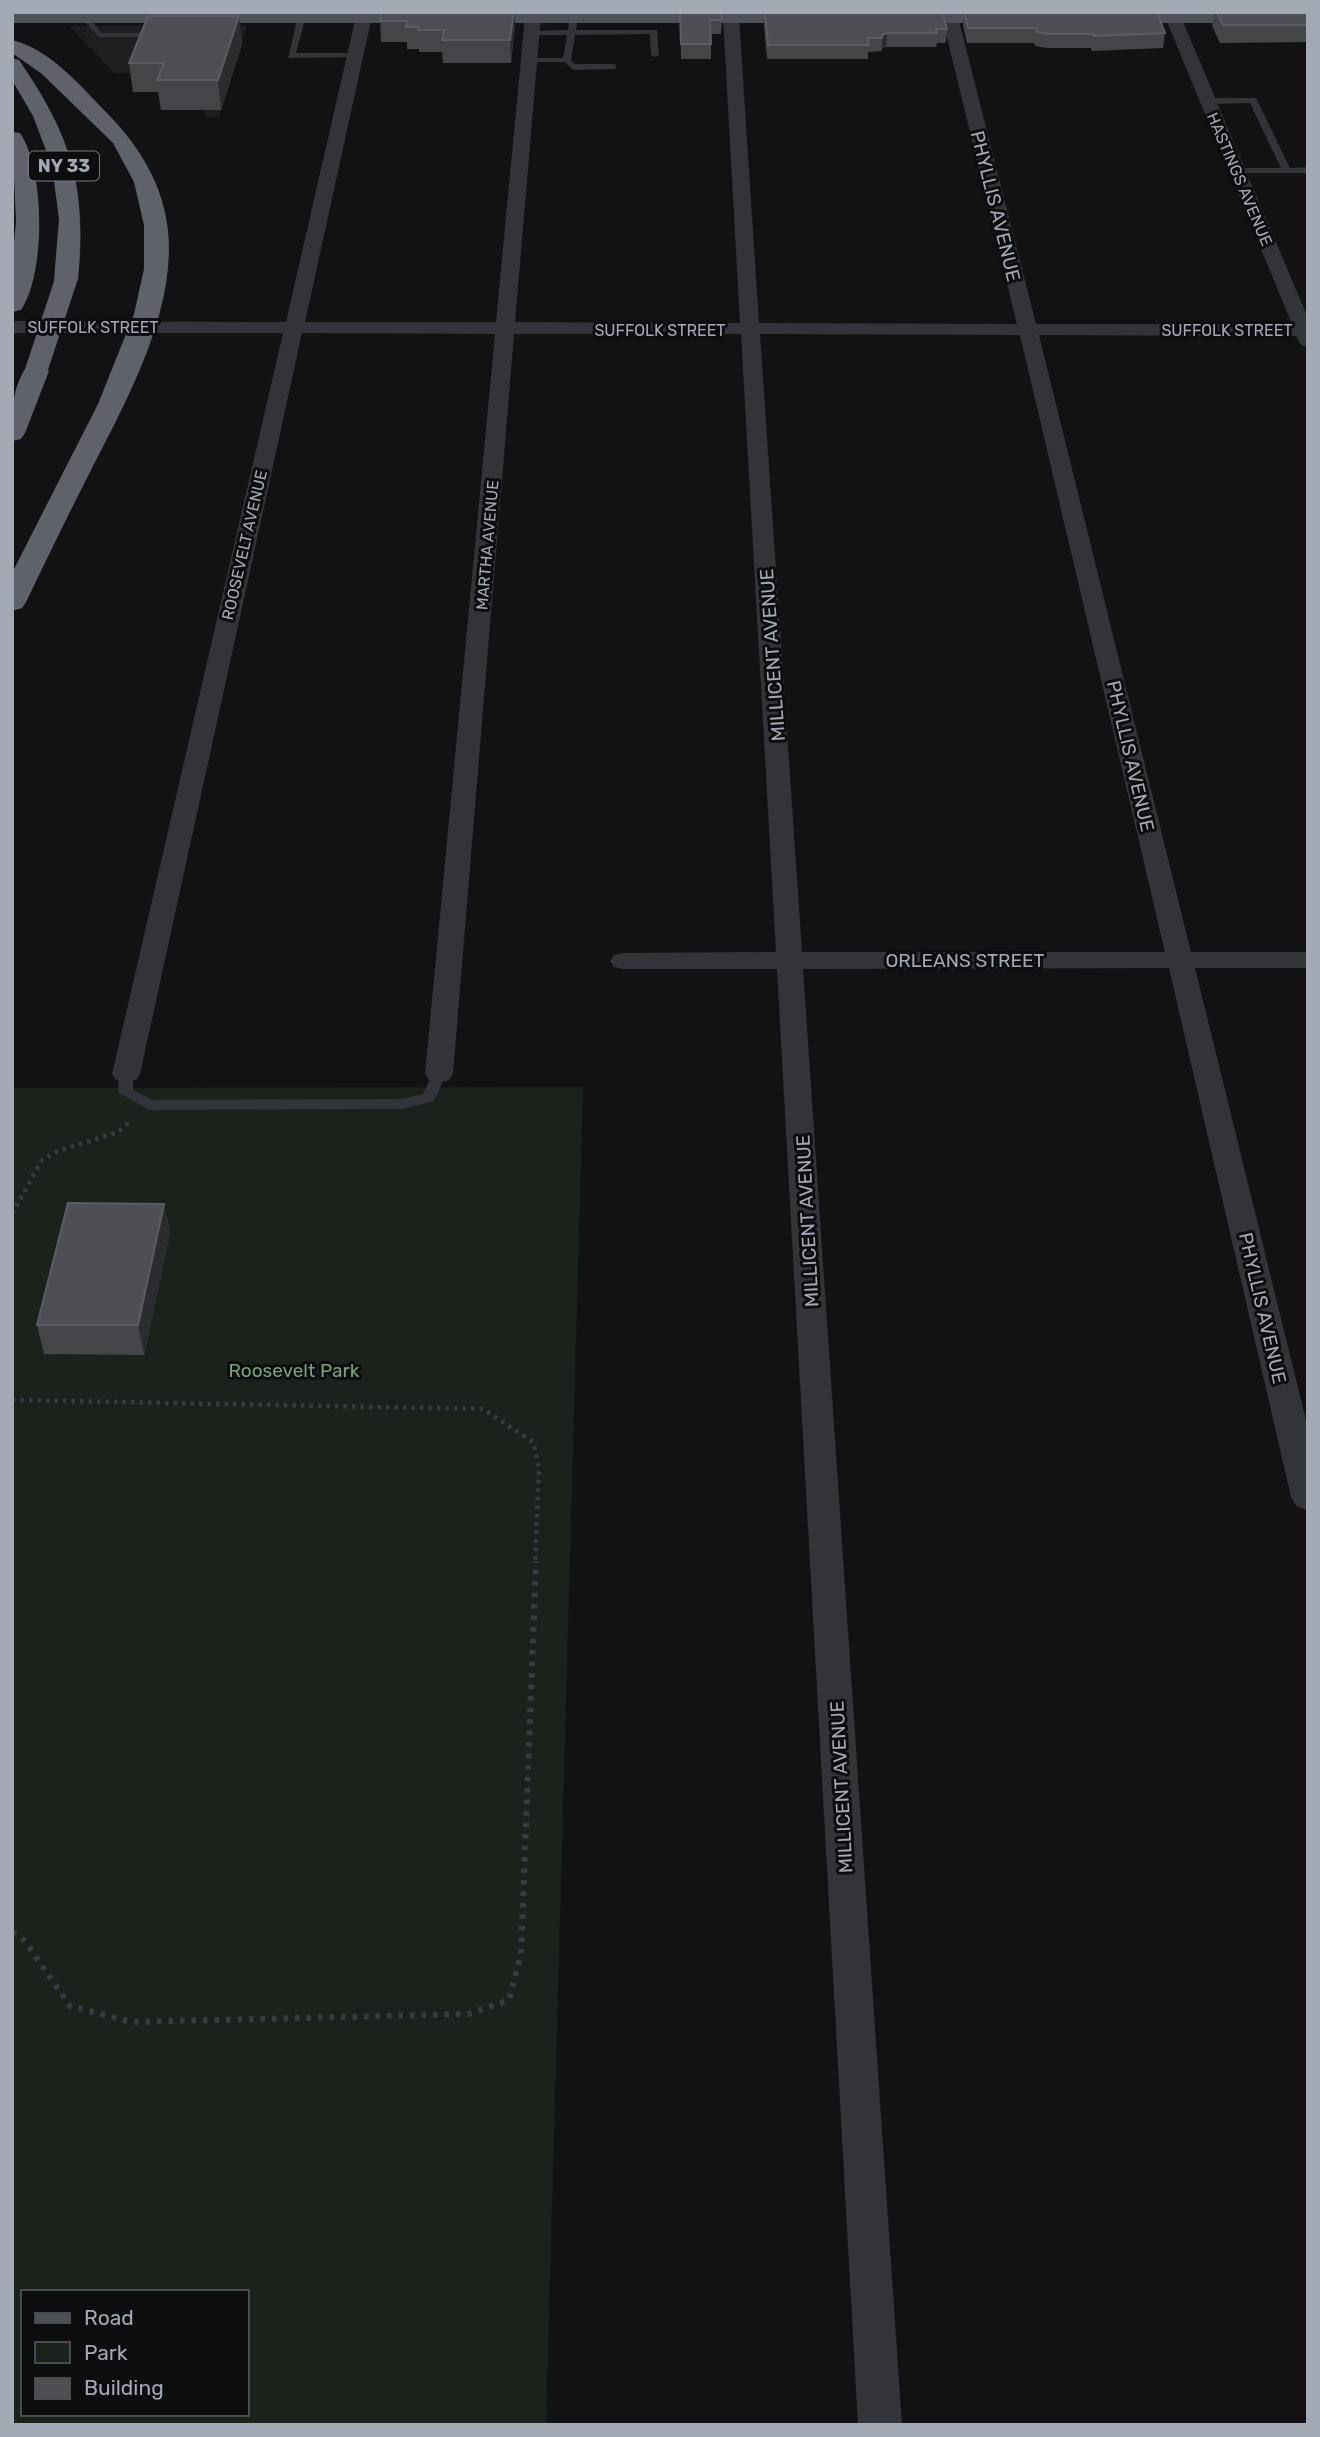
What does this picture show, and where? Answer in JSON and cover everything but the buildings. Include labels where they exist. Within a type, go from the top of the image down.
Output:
[{"type":"highway","name":"NY 33","points":[[12,433],[66,280],[72,231],[69,186],[57,142],[18,54]]},
{"type":"highway","points":[[12,602],[114,399],[152,293],[157,247],[156,216],[148,188],[135,159],[108,123],[18,54]]},
{"type":"highway","name":"NY 33","points":[[12,138],[19,156],[28,223],[21,280],[12,305]]},
{"type":"main road","points":[[12,17],[145,14],[236,21],[302,16],[400,14],[542,20],[573,24],[652,14],[832,16]]},
{"type":"main road","points":[[872,16],[1034,17]]},
{"type":"main road","points":[[1089,17],[1308,17]]},
{"type":"street","name":"MILLICENT AVENUE","points":[[734,15],[880,2425]]},
{"type":"street","name":"ROOSEVELT AVENUE","points":[[126,1074],[364,16]]},
{"type":"street","name":"PHYLLIS AVENUE","points":[[950,16],[1308,1497]]},
{"type":"street","name":"HASTINGS AVENUE","points":[[1173,17],[1306,333]]},
{"type":"street","name":"MARTHA AVENUE","points":[[439,1074],[529,61],[542,20]]},
{"type":"street","name":"SUFFOLK STREET","points":[[12,327],[1306,333]]},
{"type":"street","name":"ORLEANS STREET","points":[[623,961],[1308,960]]},
{"type":"lane","points":[[302,16],[291,56],[354,55]]},
{"type":"lane","points":[[85,17],[99,35],[168,35]]},
{"type":"lane","points":[[567,60],[573,24],[654,32],[655,55]]},
{"type":"lane","points":[[529,61],[567,60],[573,66],[613,67]]},
{"type":"lane","points":[[1207,101],[1254,100],[1286,170]]},
{"type":"lane","points":[[1236,171],[1308,170]]},
{"type":"lane","points":[[126,1074],[125,1092],[149,1105],[402,1104],[429,1098],[439,1074]]},
{"type":"path","points":[[12,1214],[42,1160],[58,1151],[118,1132],[149,1105]]},
{"type":"path","points":[[12,1401],[483,1409],[533,1441],[539,1468],[521,1954],[509,2000],[469,2014],[131,2022],[70,2006],[24,1940],[12,1932]]},
{"type":"shaded area","points":[[69,26],[247,26],[219,117],[205,117],[205,109],[159,109],[165,91],[132,91],[140,73],[114,73]]},
{"type":"green space","name":"Roosevelt Park","points":[[583,1087],[546,2425],[12,2425],[12,1088]]}]
